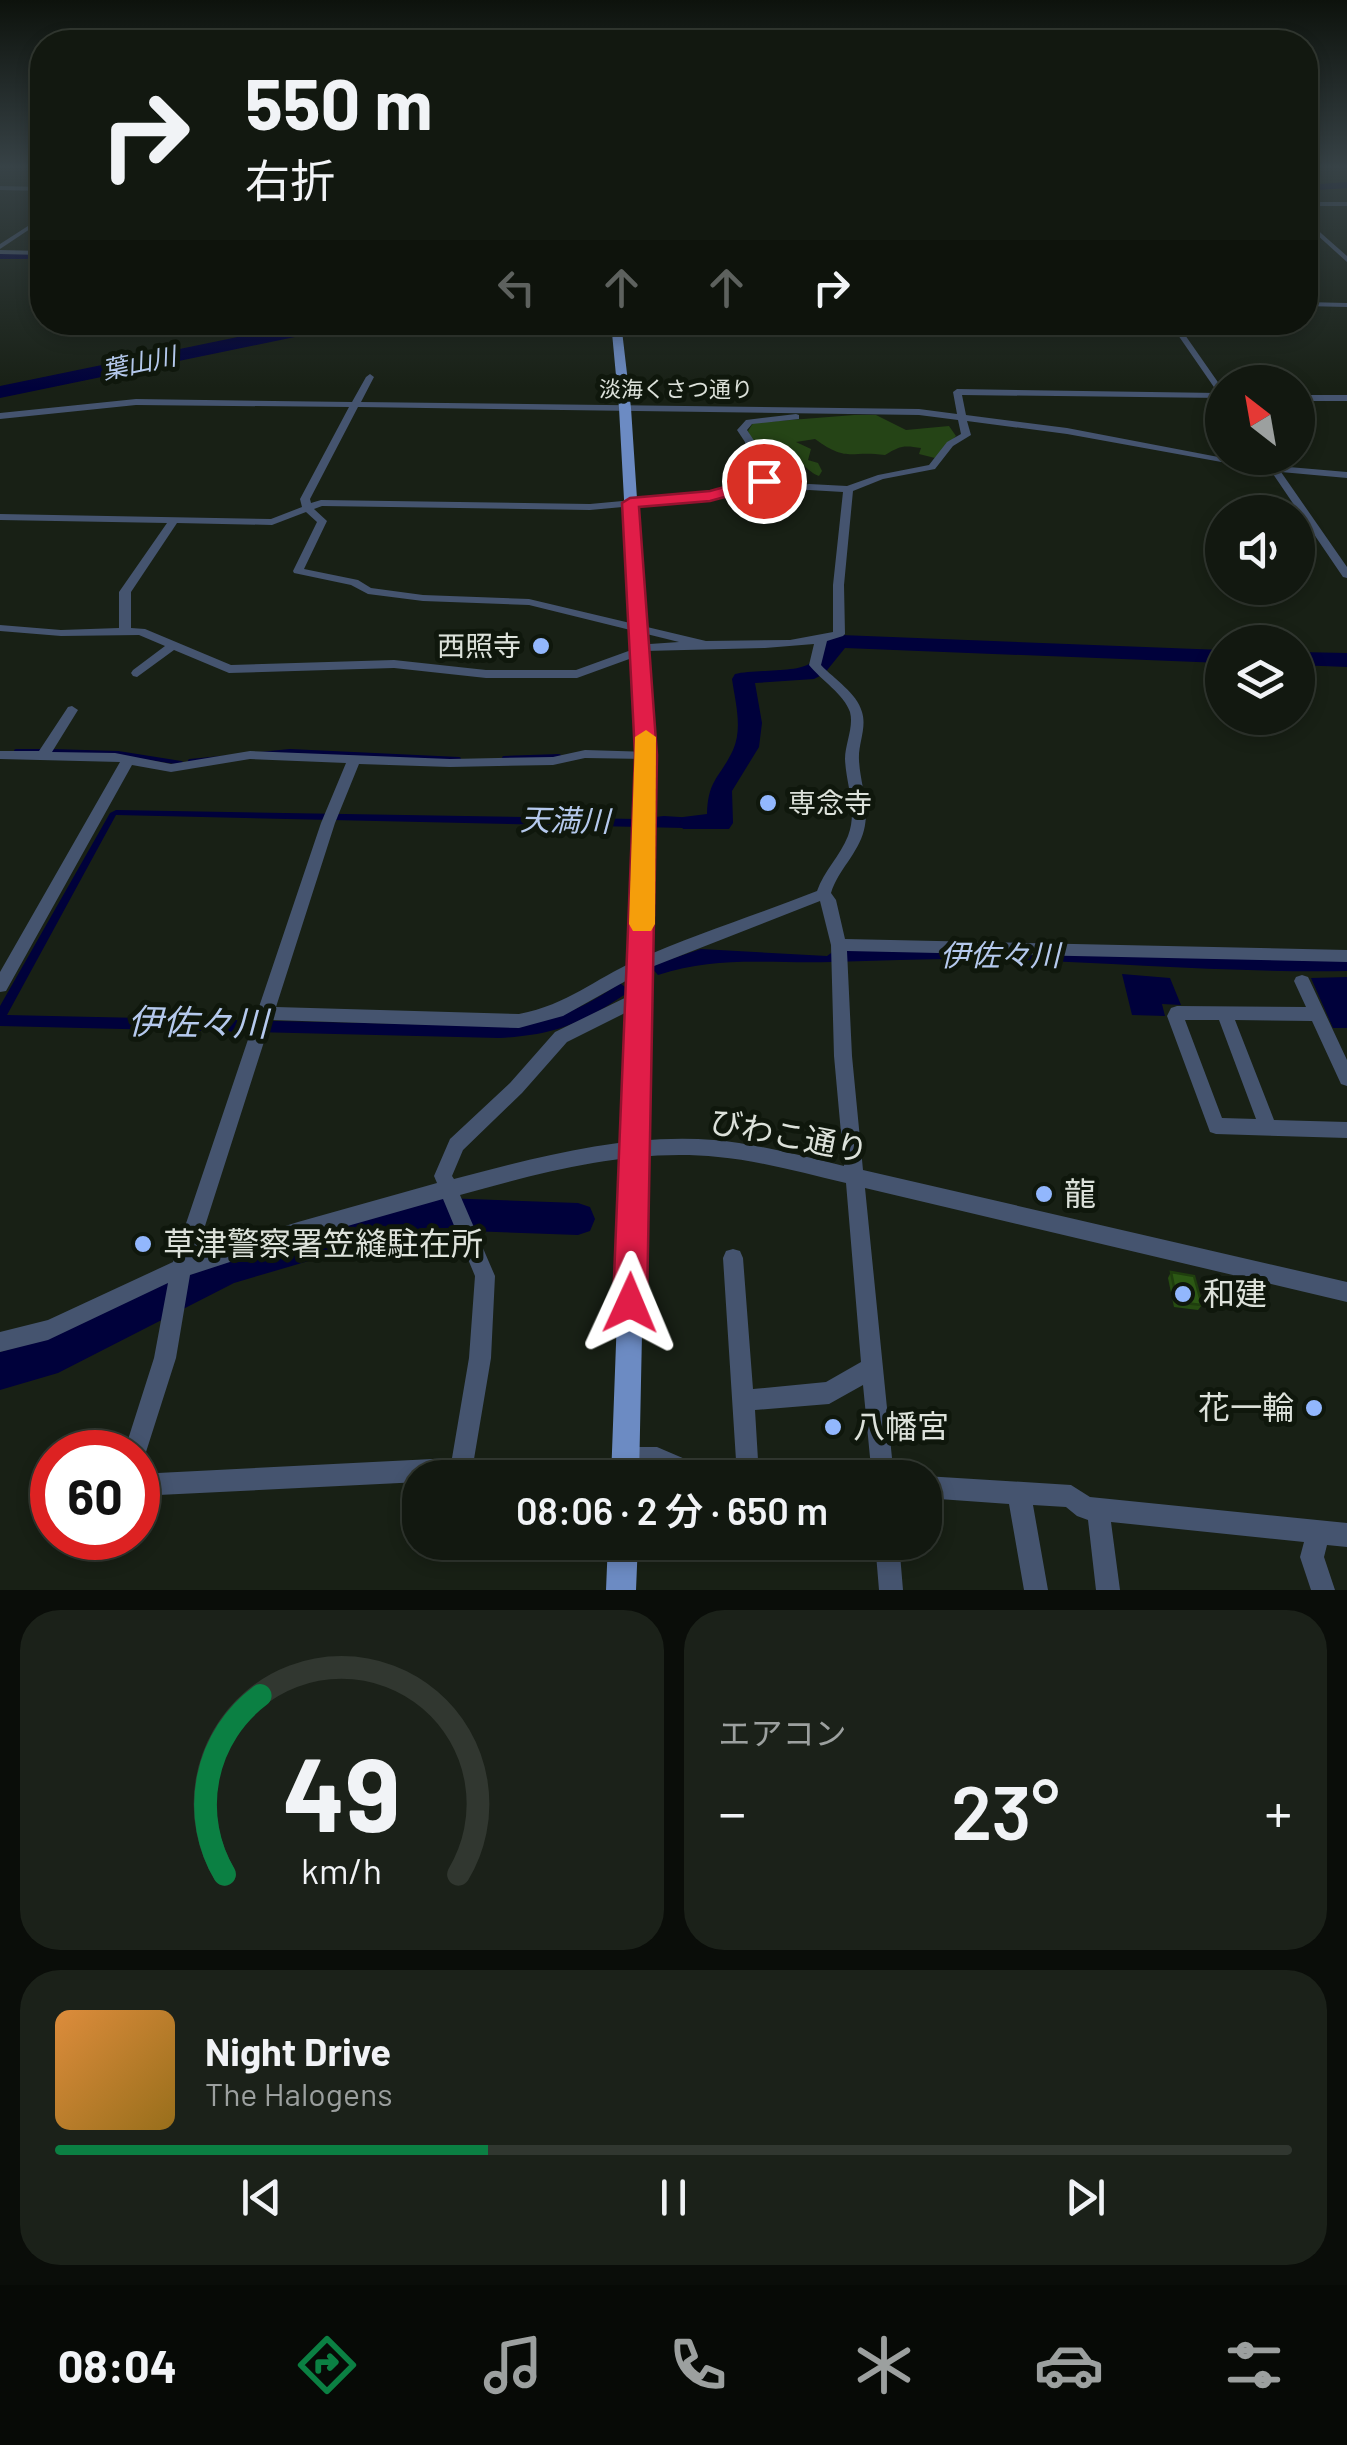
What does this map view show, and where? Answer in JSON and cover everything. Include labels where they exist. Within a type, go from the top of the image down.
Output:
[{"type":"main road","points":[[617,335],[646,755],[625,1460]]},
{"type":"main road","points":[[620,1590],[621,1560]]},
{"type":"street","points":[[1325,239],[1347,260]]},
{"type":"street","points":[[0,249],[30,250]]},
{"type":"street","points":[[1318,304],[1347,305]]},
{"type":"street","points":[[1181,335],[1205,370]]},
{"type":"street","points":[[300,511],[370,376]]},
{"type":"street","points":[[808,407],[806,416],[750,422],[742,430],[750,442],[760,480],[780,491],[809,487],[848,489],[882,477],[932,468],[950,444],[966,435],[965,414],[957,392],[1205,395]]},
{"type":"street","points":[[1315,398],[1347,398]]},
{"type":"street","name":"淡海くさつ通り","points":[[0,415],[136,402],[808,407],[1032,420],[1205,452]]},
{"type":"street","name":"淡海くさつ通り","points":[[965,414],[1205,452]]},
{"type":"street","name":"淡海くさつ通り","points":[[1315,468],[1347,472]]},
{"type":"street","points":[[1279,475],[1347,575]]},
{"type":"street","points":[[0,517],[276,520],[321,503],[590,507],[710,496],[760,480]]},
{"type":"street","points":[[0,628],[61,633],[141,631],[229,668],[394,664],[520,675],[578,674],[639,649],[821,640],[839,634],[838,556],[845,534],[843,510],[848,489]]},
{"type":"street","points":[[300,511],[322,521],[298,571],[354,582],[368,592],[529,602],[703,644]]},
{"type":"street","points":[[124,632],[125,592],[174,520]]},
{"type":"street","points":[[821,640],[819,670],[856,713],[852,761],[860,800],[853,842],[826,879],[822,894]]},
{"type":"street","points":[[137,672],[174,644]]},
{"type":"street","points":[[43,755],[72,710]]},
{"type":"street","points":[[0,755],[129,760],[171,768],[250,755],[450,763],[554,760],[585,754],[646,755]]},
{"type":"street","points":[[142,1430],[165,1358],[181,1268],[330,817],[354,758]]},
{"type":"street","points":[[0,986],[129,760]]},
{"type":"street","points":[[822,894],[828,900],[840,953],[855,1178],[881,1460]]},
{"type":"street","points":[[462,1460],[482,1342],[485,1276],[480,1256],[446,1190],[443,1176],[456,1145],[516,1088],[584,1014],[640,965],[822,894]]},
{"type":"street","points":[[840,953],[965,944],[1182,956],[1347,956]]},
{"type":"street","points":[[1302,980],[1346,1074]]},
{"type":"street","points":[[263,1021],[519,1021],[584,1014],[639,998]]},
{"type":"street","points":[[1318,1014],[1178,1012],[1175,1016],[1216,1126],[1347,1130]]},
{"type":"street","points":[[1225,1014],[1268,1127]]},
{"type":"street","name":"びわこ通り","points":[[0,1342],[44,1334],[181,1268],[564,1158],[634,1148],[718,1147],[1347,1292]]},
{"type":"street","points":[[732,1258],[748,1460]]},
{"type":"street","points":[[746,1400],[830,1393],[873,1367]]},
{"type":"street","points":[[160,1484],[402,1471]]},
{"type":"street","points":[[942,1487],[1071,1496],[1085,1508],[1347,1534]]},
{"type":"street","points":[[1019,1492],[1036,1590]]},
{"type":"street","points":[[1098,1508],[1108,1590]]},
{"type":"street","points":[[1319,1532],[1312,1557],[1324,1590]]},
{"type":"street","points":[[889,1560],[891,1590]]},
{"type":"green space","points":[[876,415],[906,430],[949,426],[956,436],[935,458],[919,454],[921,448],[915,447],[902,447],[885,455],[849,454],[815,439],[796,442],[811,449],[808,460],[818,463],[822,471],[819,476],[795,463],[779,464],[778,471],[761,473],[748,431],[753,423]]},
{"type":"water","name":"葉山川","points":[[248,335],[304,335],[0,398],[0,386]]},
{"type":"water","name":"伊佐々川","points":[[116,810],[636,819],[664,816],[728,820],[728,829],[116,815],[7,1015],[495,1026],[561,1015],[620,983],[630,991],[568,1025],[537,1034],[499,1038],[0,1026],[0,1006],[110,813]]},
{"type":"water","name":"伊佐々川","points":[[701,949],[827,956],[834,951],[923,949],[1347,960],[1347,971],[970,959],[723,963],[658,975],[650,966]]},
{"type":"water","points":[[1122,974],[1170,978],[1181,1005],[1162,1004],[1165,1016],[1132,1015]]},
{"type":"water","points":[[1347,977],[1347,1028],[1333,1028],[1311,978]]},
{"type":"building","name":"和建","points":[[1171,1272],[1194,1276],[1202,1305],[1177,1302]]},
{"type":"waterway","points":[[0,255],[30,255]]},
{"type":"waterway","name":"天満川","points":[[692,823],[720,823],[720,791],[747,747],[750,723],[743,679],[806,674],[816,670],[831,646],[841,641],[1205,656]]},
{"type":"waterway","name":"天満川","points":[[1315,659],[1347,660]]},
{"type":"waterway","points":[[16,751],[42,751]]},
{"type":"waterway","points":[[51,751],[118,753],[181,763]]},
{"type":"waterway","points":[[190,761],[290,751],[459,759]]},
{"type":"waterway","points":[[504,758],[559,756]]},
{"type":"waterway","points":[[0,1371],[44,1359],[228,1267],[417,1213],[578,1219]]},
{"type":"slow traffic","points":[[642,924],[646,737]]},
{"type":"place","name":"西照寺","points":[[541,646]]},
{"type":"place","name":"専念寺","points":[[768,803]]},
{"type":"place","name":"龍","points":[[1044,1194]]},
{"type":"place","name":"草津警察署笠縫駐在所","points":[[143,1244]]},
{"type":"place","name":"和建","points":[[1183,1294]]},
{"type":"place","name":"花一輪","points":[[1314,1408]]},
{"type":"place","name":"八幡宮","points":[[833,1427]]},
{"type":"route","points":[[630,1303],[646,755],[630,503],[710,496],[764,481]]}]
